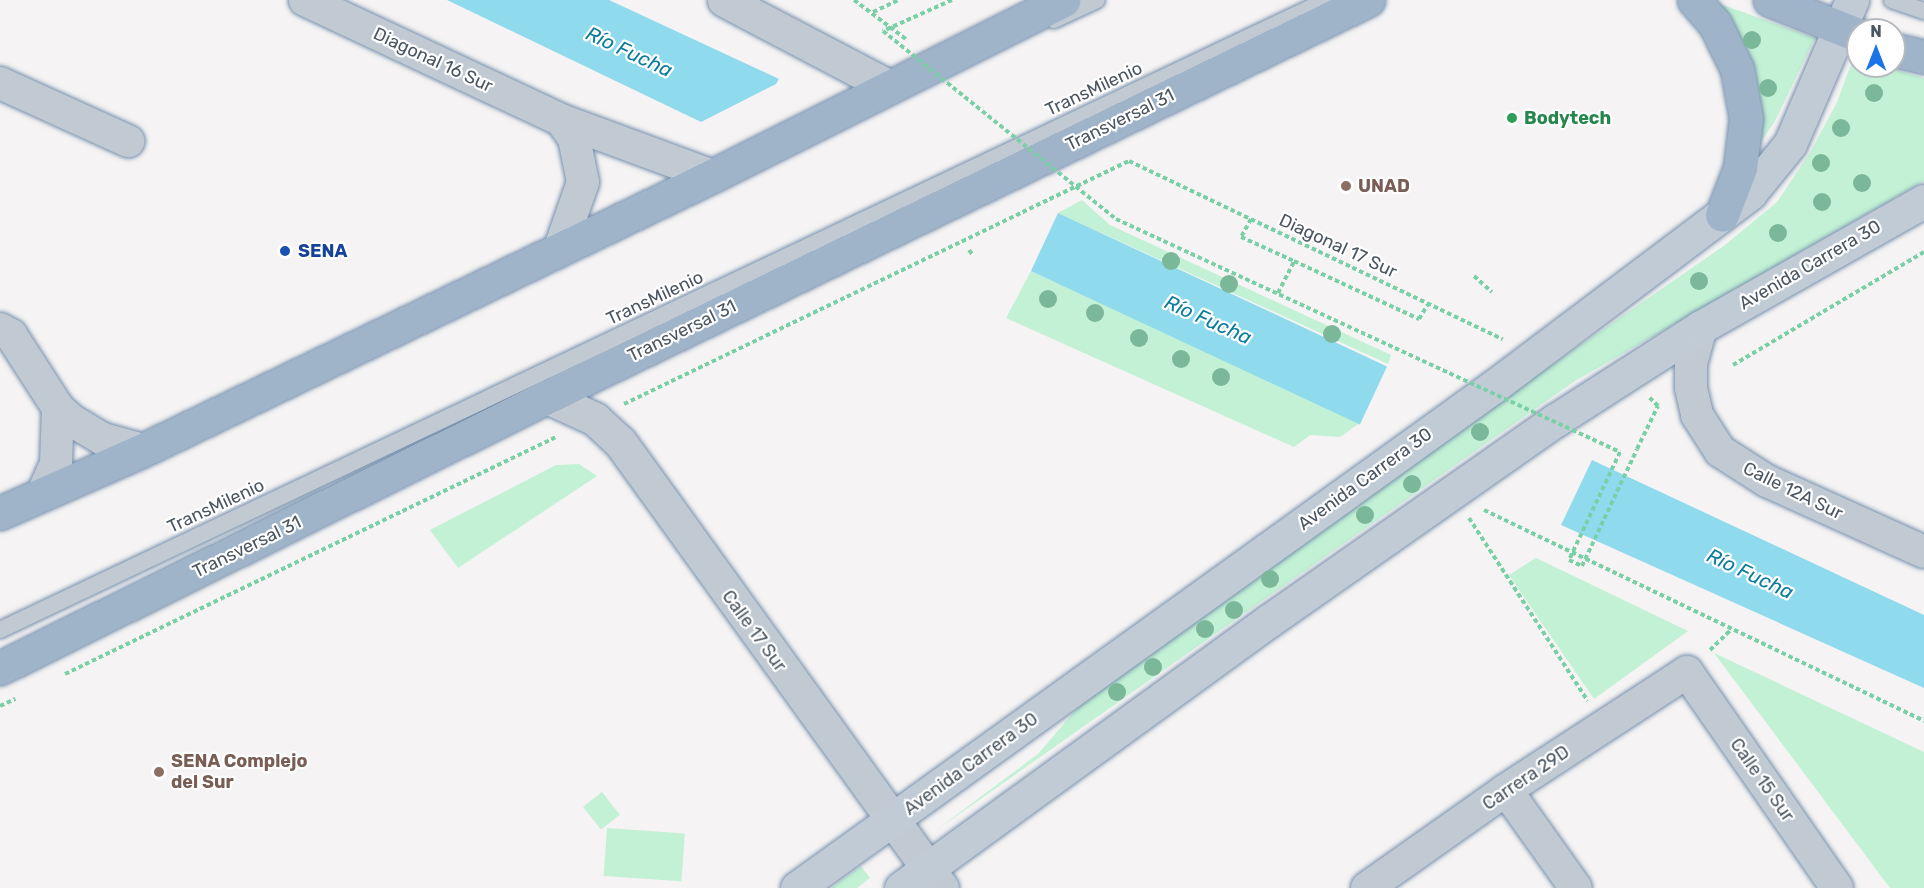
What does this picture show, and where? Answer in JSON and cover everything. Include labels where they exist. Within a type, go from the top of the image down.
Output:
[{"type":"highway","points":[[0,513],[143,450],[712,176],[1063,0]]},
{"type":"highway","name":"Transversal 31","points":[[0,668],[547,397],[1368,0]]},
{"type":"highway","points":[[1694,0],[1715,24],[1737,69],[1746,118],[1740,168],[1722,215]]},
{"type":"highway","points":[[1770,0],[1846,20]]},
{"type":"highway","points":[[1906,53],[1924,57]]},
{"type":"main road","name":"Avenida Carrera 30","points":[[797,888],[1536,355],[1750,193],[1790,144],[1846,29]]},
{"type":"main road","name":"Avenida Carrera 30","points":[[901,888],[935,878],[1451,494],[1701,327],[1924,201]]},
{"type":"street","name":"Diagonal 16 Sur","points":[[305,0],[561,120],[712,176]]},
{"type":"street","points":[[724,0],[890,87]]},
{"type":"street","points":[[0,83],[128,141]]},
{"type":"street","points":[[560,248],[583,182],[574,138],[561,120]]},
{"type":"street","name":"Calle 12A Sur","points":[[1701,327],[1692,365],[1692,388],[1696,415],[1720,451],[1767,482],[1924,552]]},
{"type":"street","points":[[4,334],[58,408],[104,439],[143,450]]},
{"type":"street","name":"Calle 17 Sur","points":[[547,397],[595,418],[634,460],[891,821],[935,878]]},
{"type":"street","points":[[42,495],[56,463],[58,408]]},
{"type":"street","name":"Carrera 29D","points":[[1367,888],[1506,790],[1688,672]]},
{"type":"street","name":"Calle 15 Sur","points":[[1688,672],[1837,888]]},
{"type":"street","points":[[1506,790],[1576,888]]},
{"type":"lane","points":[[0,526],[91,486],[1097,0]]},
{"type":"lane","name":"TransMilenio","points":[[0,630],[1327,0]]},
{"type":"lane","points":[[1892,0],[1924,11]]},
{"type":"path","points":[[854,0],[873,12],[907,40]]},
{"type":"path","points":[[873,12],[899,0]]},
{"type":"path","points":[[952,0],[883,31],[1116,219],[1620,452],[1569,560],[1582,567],[1658,406]]},
{"type":"path","name":"Diagonal 17 Sur","points":[[595,418],[1129,161],[1536,355]]},
{"type":"path","points":[[1251,219],[1241,237],[1419,319],[1428,304]]},
{"type":"path","points":[[1733,365],[1924,252]]},
{"type":"path","points":[[1278,293],[1294,261]]},
{"type":"path","points":[[1474,276],[1491,292]]},
{"type":"path","points":[[60,677],[595,418]]},
{"type":"path","points":[[1451,494],[1924,721]]},
{"type":"path","points":[[1451,494],[1604,726]]},
{"type":"path","points":[[0,706],[20,697]]},
{"type":"green space","points":[[1715,2],[1815,38],[1775,121],[1750,158]]},
{"type":"green space","points":[[1906,73],[1924,78],[1924,181],[1575,381],[935,831],[1038,754],[1078,707],[1472,420],[1725,245],[1777,202],[1811,151],[1837,102],[1846,78],[1906,78]]},
{"type":"green space","points":[[1082,200],[1110,225],[1391,355],[1388,364],[1058,213]]},
{"type":"green space","points":[[1031,271],[1361,422],[1340,437],[1310,435],[1294,447],[1006,318]]},
{"type":"green space","points":[[579,464],[597,476],[458,568],[430,530],[556,465]]},
{"type":"green space","points":[[1536,558],[1688,631],[1594,699],[1509,575]]},
{"type":"green space","points":[[1714,653],[1924,752],[1924,888],[1890,888]]},
{"type":"green space","points":[[602,792],[620,815],[601,830],[583,807]]},
{"type":"green space","points":[[607,828],[685,833],[681,881],[604,876]]},
{"type":"green space","points":[[861,866],[870,878],[857,888],[831,888]]},
{"type":"water","name":"Río Fucha","points":[[447,0],[609,0],[779,79],[776,84],[701,122]]},
{"type":"water","name":"Río Fucha","points":[[1058,213],[1387,366],[1360,424],[1031,271]]},
{"type":"water","name":"Río Fucha","points":[[1592,460],[1924,615],[1924,688],[1561,525]]},
{"type":"place","name":"Bodytech","points":[[1512,118]]},
{"type":"place","name":"UNAD","points":[[1346,186]]},
{"type":"place","name":"SENA","points":[[285,251]]},
{"type":"place","name":"SENA Complejo del Sur","points":[[159,772]]}]
